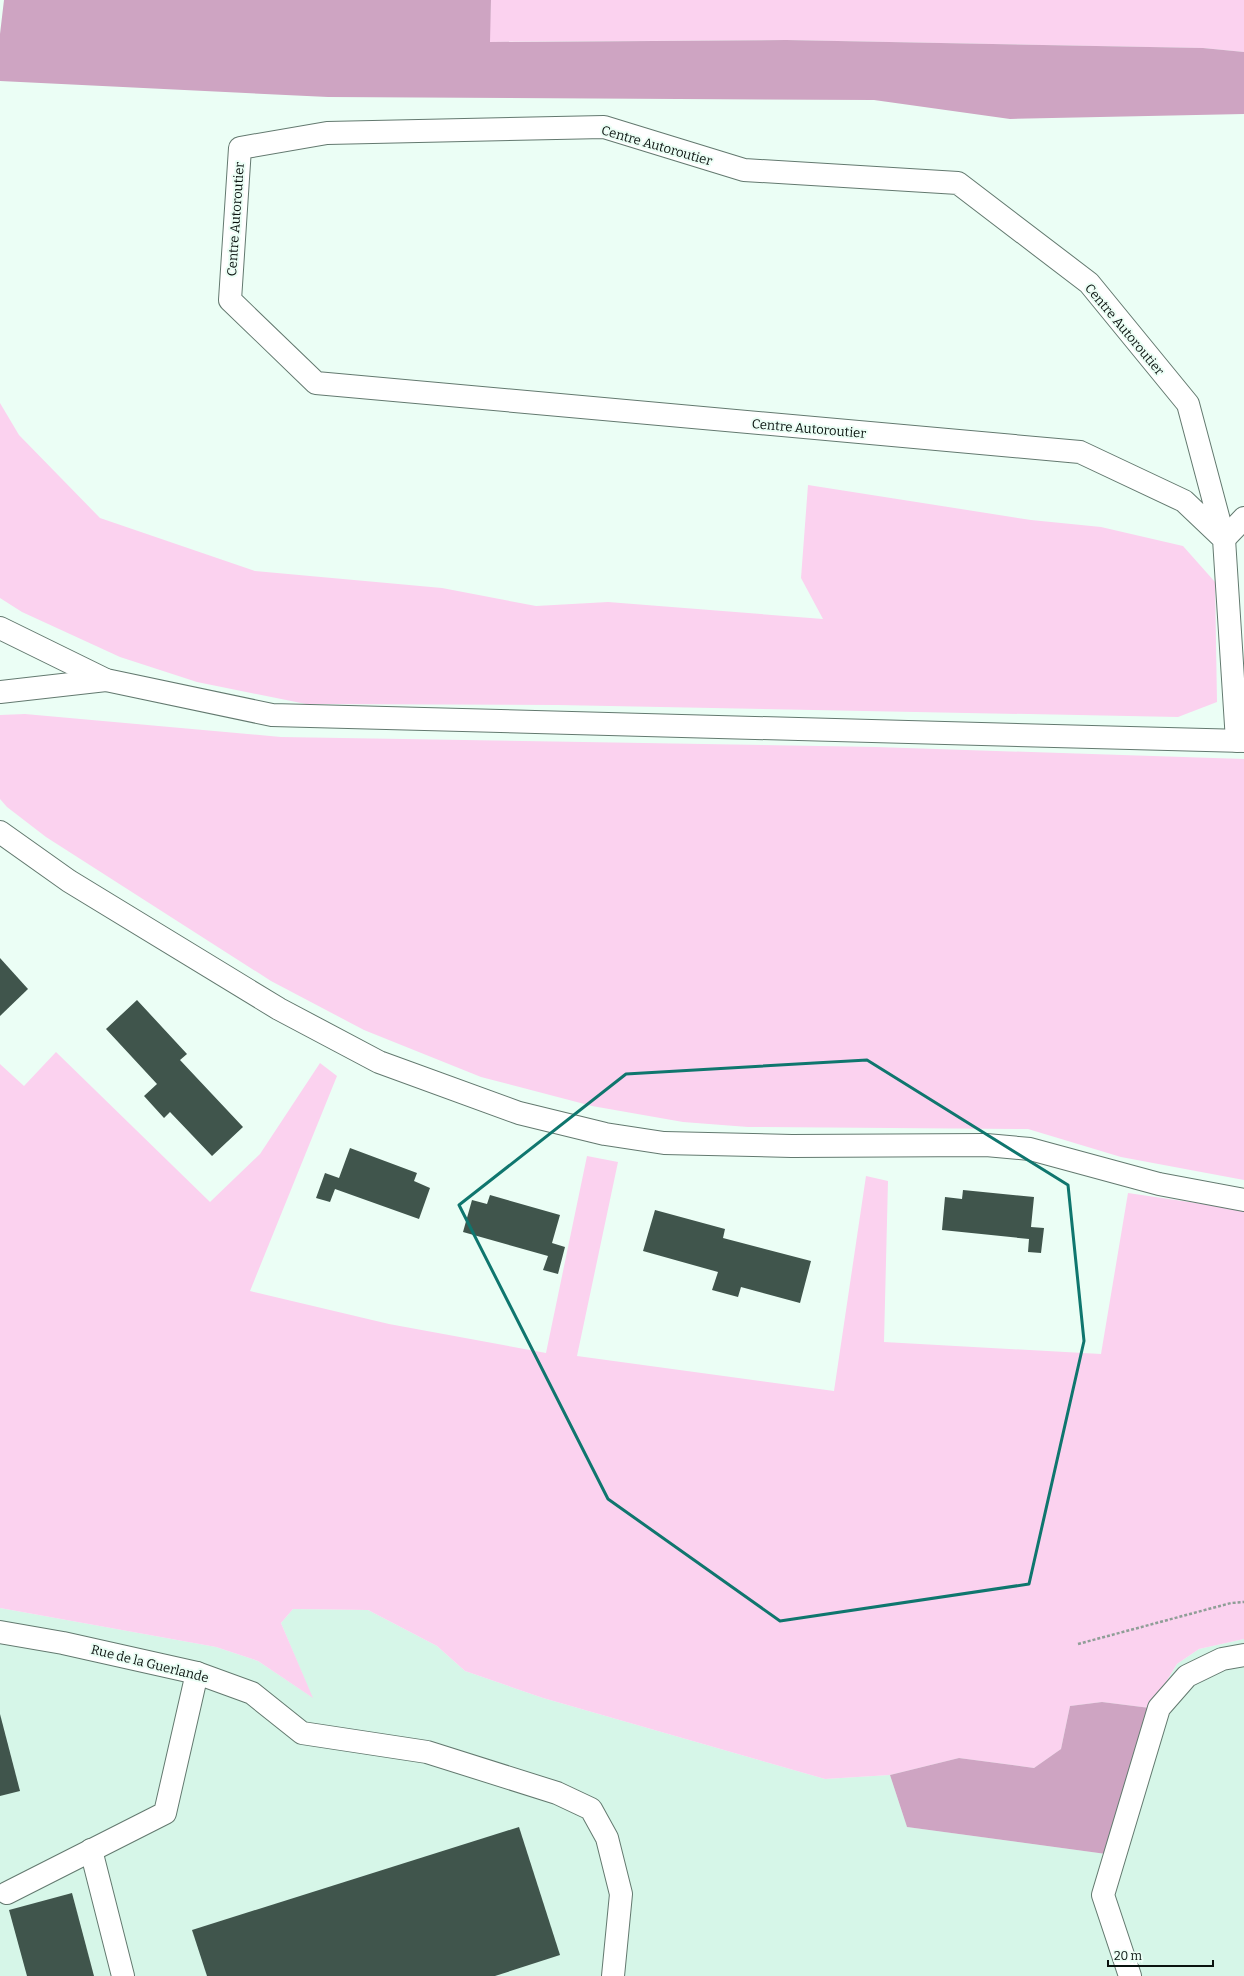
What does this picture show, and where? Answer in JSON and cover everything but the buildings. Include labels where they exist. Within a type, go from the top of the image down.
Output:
[{"type":"street","name":"Centre Autoroutier","points":[[1224,539],[1184,501],[1080,452],[316,383],[230,300],[240,148],[327,133],[604,127],[744,170],[958,183],[1089,284],[1188,404],[1224,539],[1241,741]]},
{"type":"street","points":[[1224,539],[1244,518]]},
{"type":"street","points":[[0,628],[106,680],[272,715],[1241,741]]},
{"type":"street","points":[[0,692],[106,680]]},
{"type":"street","points":[[0,832],[69,881],[279,1009],[380,1062],[519,1113],[605,1134],[664,1143],[792,1146],[986,1145],[1030,1149],[1159,1184],[1244,1200]]},
{"type":"street","name":"Rue de la Guerlande","points":[[0,1632],[63,1643],[197,1673],[252,1693],[302,1733],[427,1752],[557,1793],[591,1810],[607,1838],[621,1894],[614,1976]]},
{"type":"street","points":[[1130,1976],[1103,1895],[1159,1708],[1187,1676],[1222,1659],[1244,1655]]},
{"type":"street","points":[[7,1893],[164,1813],[197,1673]]},
{"type":"street","points":[[90,1850],[123,1976]]},
{"type":"path","points":[[1078,1644],[1231,1603],[1244,1602]]},
{"type":"highlighted area","points":[[867,1060],[1068,1185],[1084,1341],[1029,1584],[780,1621],[608,1499],[459,1205],[626,1074]]},
{"type":"shaded area","points":[[4,0],[491,0],[490,42],[786,40],[1203,48],[1244,52],[1244,114],[1010,119],[874,100],[328,97],[0,81],[0,34]]},
{"type":"shaded area","points":[[491,0],[1244,0],[1244,52],[1203,48],[786,40],[489,42]]},
{"type":"shaded area","points":[[0,403],[19,435],[100,518],[255,571],[442,588],[536,606],[608,602],[823,619],[801,578],[808,485],[1031,520],[1101,527],[1183,546],[1215,582],[1217,702],[1178,717],[558,705],[306,704],[197,682],[120,657],[22,612],[0,598]]},
{"type":"shaded area","points":[[25,714],[281,737],[876,747],[1244,759],[1244,1180],[1121,1157],[1028,1129],[748,1127],[683,1122],[592,1106],[481,1077],[364,1030],[271,981],[46,837],[7,807],[0,799],[0,715]]},
{"type":"shaded area","points":[[56,1052],[210,1202],[260,1154],[320,1063],[337,1076],[250,1291],[389,1324],[546,1353],[587,1156],[618,1162],[577,1356],[834,1391],[866,1176],[888,1181],[884,1342],[1101,1354],[1128,1193],[1244,1210],[1244,1639],[1199,1649],[1177,1664],[1150,1708],[1102,1702],[1070,1706],[1061,1749],[1034,1768],[959,1758],[890,1775],[825,1779],[543,1698],[465,1671],[437,1646],[368,1610],[293,1609],[281,1623],[313,1698],[258,1661],[216,1647],[0,1608],[0,1064],[24,1086]]},
{"type":"shaded area","points":[[0,1608],[216,1647],[258,1661],[312,1697],[281,1623],[293,1609],[368,1610],[437,1646],[465,1671],[543,1698],[825,1779],[890,1775],[907,1827],[1106,1854],[1150,1708],[1177,1664],[1199,1649],[1244,1639],[1244,1976],[0,1976]]},
{"type":"shaded area","points":[[1102,1702],[1150,1708],[1106,1854],[907,1827],[890,1775],[959,1758],[1034,1768],[1061,1749],[1070,1706]]}]
